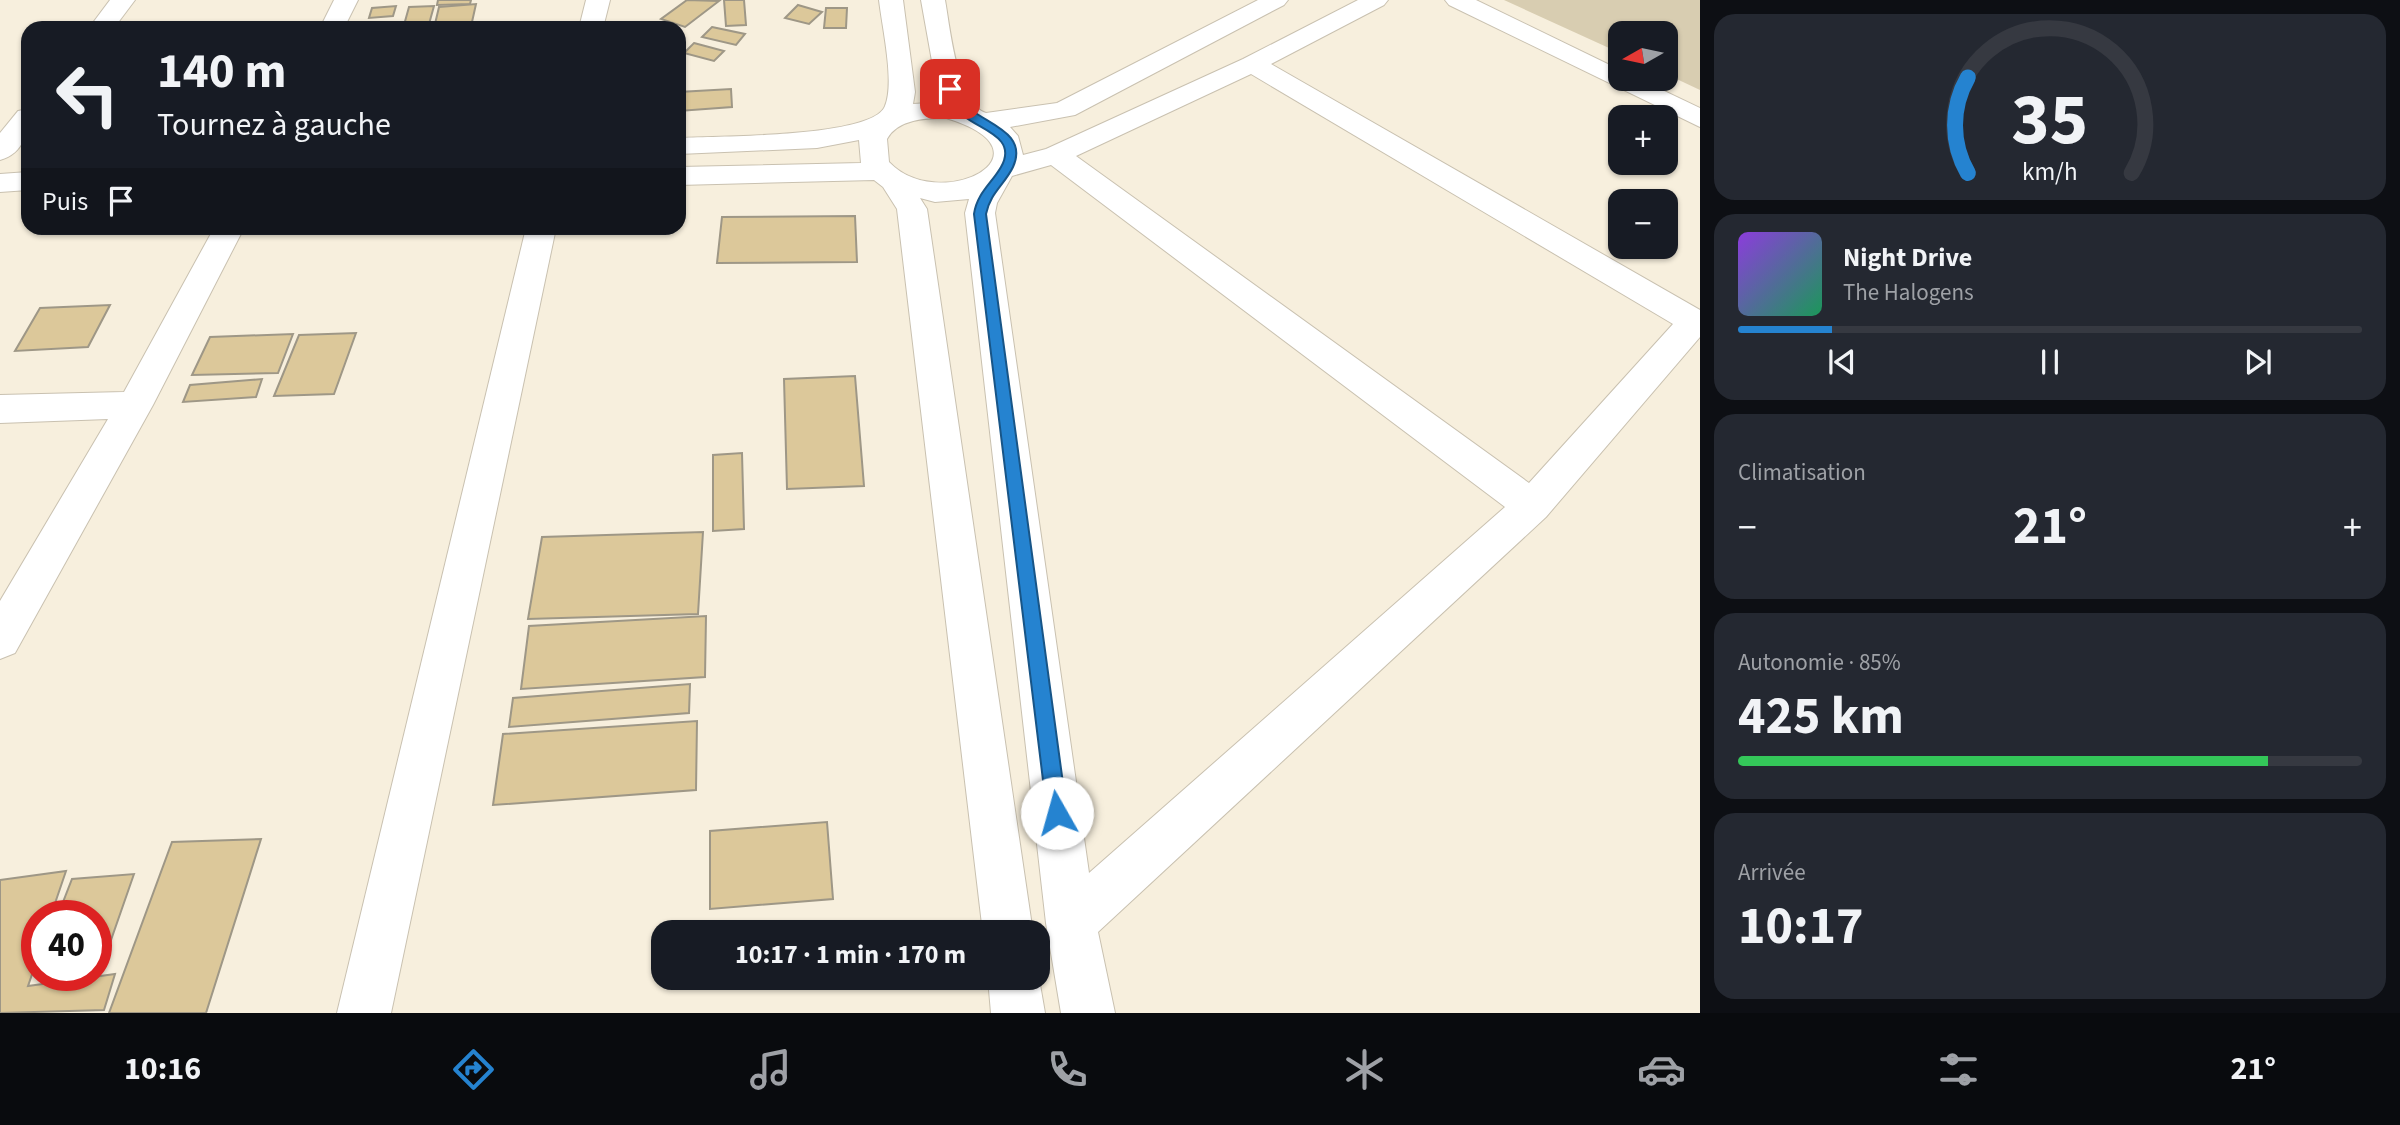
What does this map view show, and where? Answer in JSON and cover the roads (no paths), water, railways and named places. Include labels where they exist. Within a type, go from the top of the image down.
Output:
[{"type":"street","points":[[106,21],[123,0]]},
{"type":"street","points":[[336,21],[346,0]]},
{"type":"street","points":[[593,21],[598,0]]},
{"type":"street","points":[[891,0],[902,92],[900,104],[874,137],[871,149],[873,160],[912,209],[1006,920]]},
{"type":"street","points":[[933,0],[950,89],[977,117],[999,131],[1008,143],[1011,156],[982,203],[980,214],[1071,923],[1088,1013]]},
{"type":"street","points":[[686,146],[817,140],[933,110],[977,117],[1022,118],[1065,108],[1276,0]]},
{"type":"street","points":[[686,176],[888,176],[914,190],[947,193],[979,188],[1001,174],[1056,155],[1252,64],[1376,0]]},
{"type":"street","points":[[1457,0],[1700,119]]},
{"type":"street","points":[[1071,923],[1532,506],[1697,323],[1252,64]]},
{"type":"street","points":[[0,151],[21,126]]},
{"type":"street","points":[[1056,155],[1532,506]]},
{"type":"street","points":[[0,183],[21,182]]},
{"type":"street","points":[[0,640],[135,405],[225,235]]},
{"type":"street","points":[[364,1013],[539,235]]},
{"type":"street","points":[[0,409],[135,405]]},
{"type":"street","points":[[1015,990],[1018,1013]]}]
